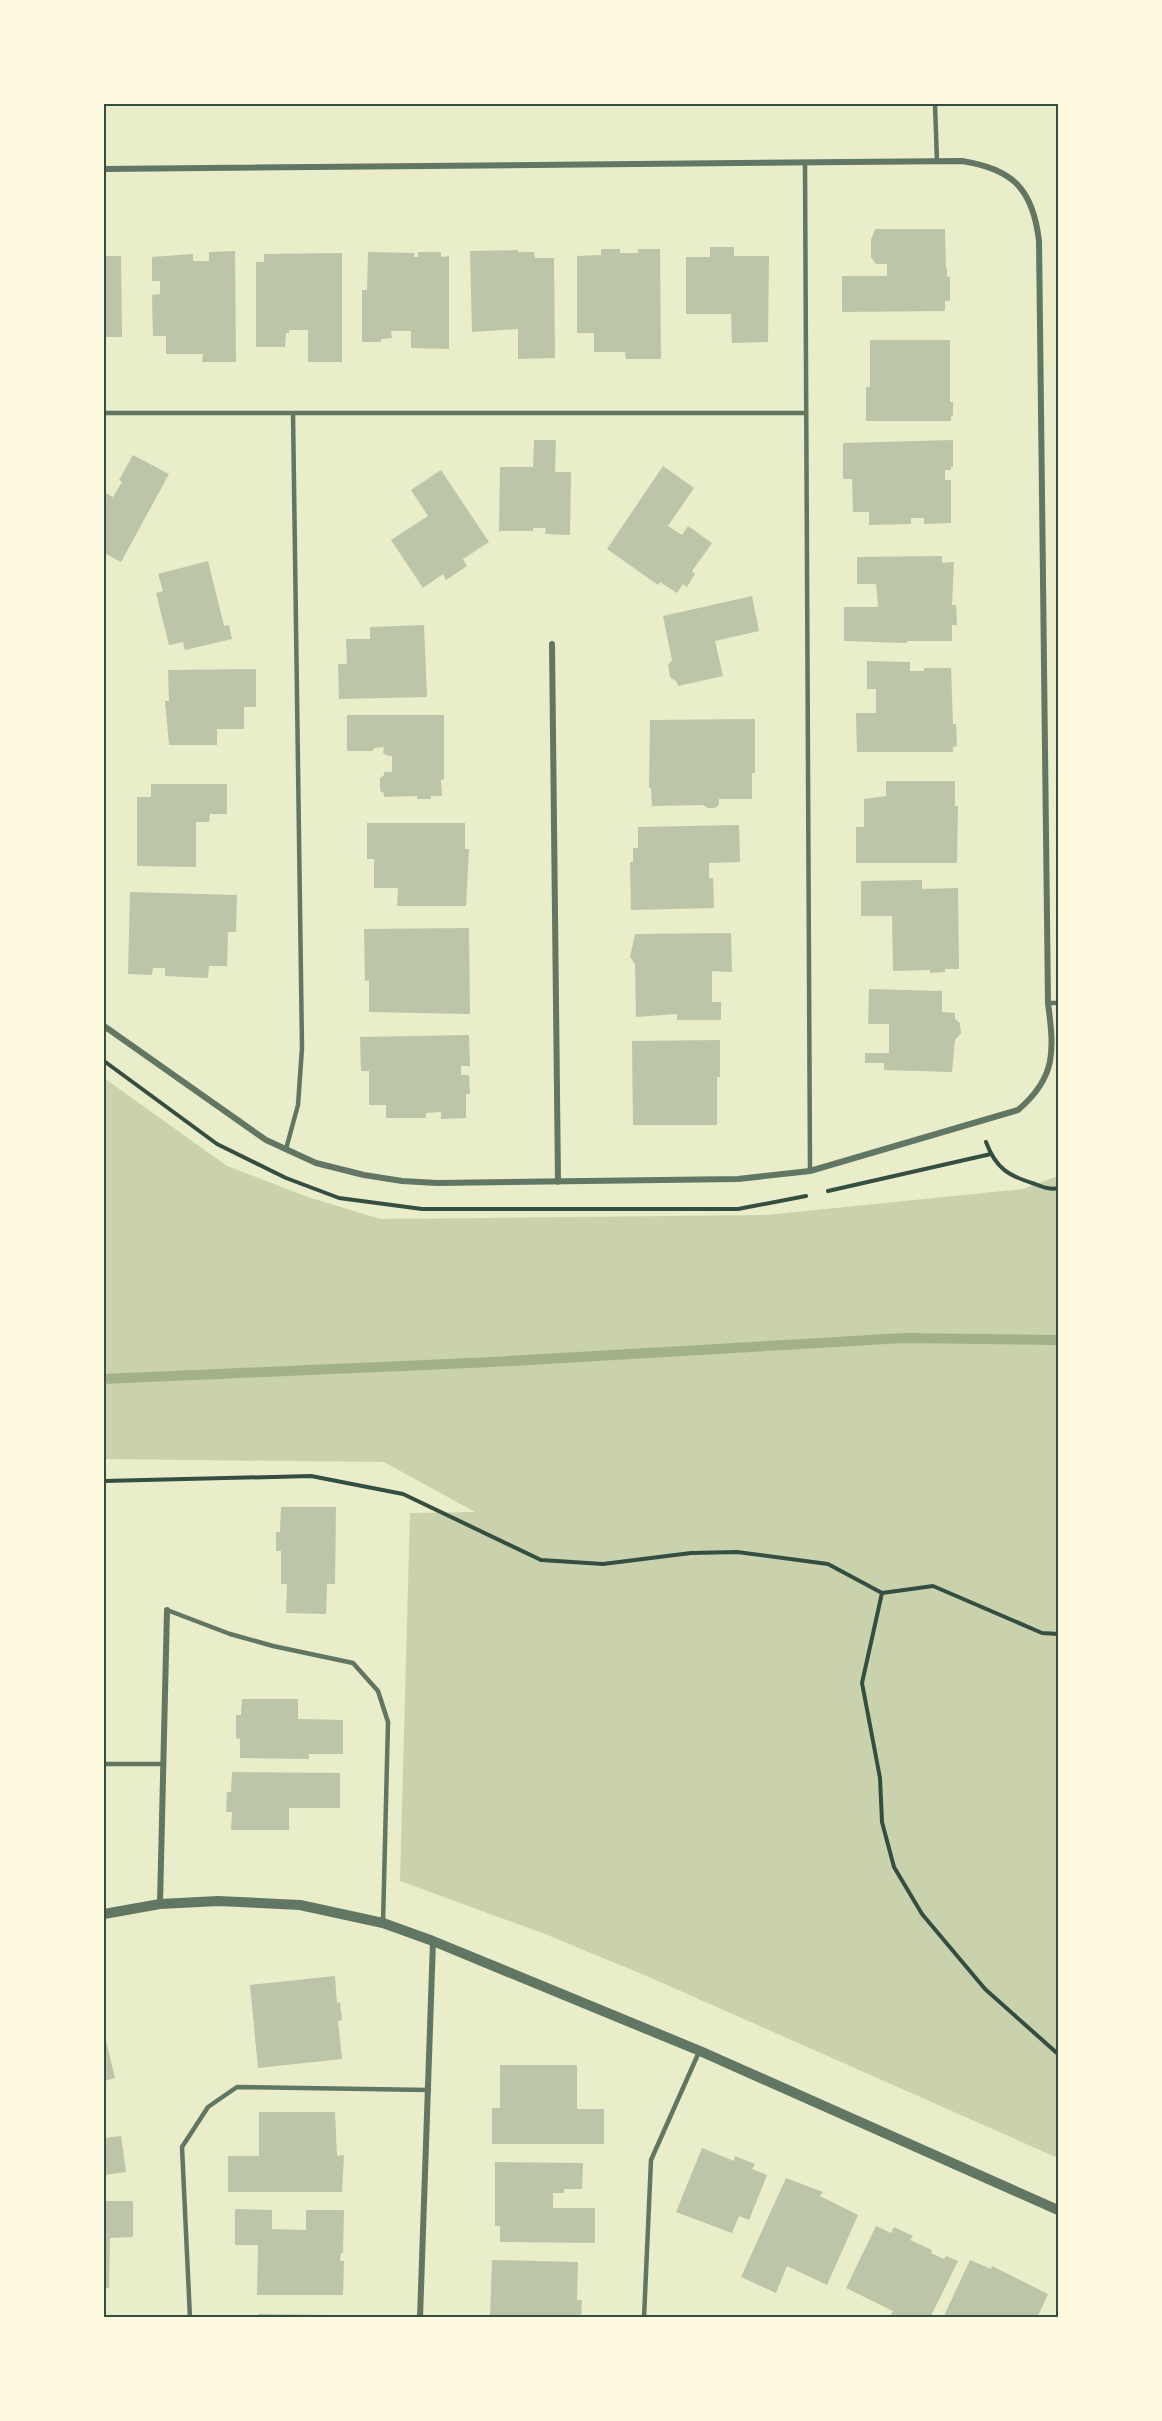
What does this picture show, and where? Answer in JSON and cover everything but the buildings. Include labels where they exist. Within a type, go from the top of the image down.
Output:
[{"type":"street","points":[[104,169],[962,161],[986,165],[1008,176],[1026,194],[1036,216],[1039,241],[1048,1003],[1053,1049],[1052,1060],[1045,1079],[1034,1097],[1018,1110],[810,1171],[738,1179],[437,1184],[364,1175],[316,1162],[266,1140],[104,1026]]},
{"type":"street","points":[[552,644],[558,1182]]},
{"type":"street","points":[[160,1904],[167,1610]]},
{"type":"street","points":[[104,1914],[160,1904],[218,1901],[300,1905],[383,1923],[433,1941],[700,2051],[1059,2210]]},
{"type":"street","points":[[420,2318],[433,1941]]},
{"type":"lane","points":[[935,104],[937,162]]},
{"type":"lane","points":[[805,163],[810,1171]]},
{"type":"lane","points":[[104,413],[806,413]]},
{"type":"lane","points":[[286,1149],[298,1105],[302,1048],[293,413]]},
{"type":"lane","points":[[1048,1003],[1059,1003]]},
{"type":"lane","points":[[167,1610],[230,1634],[273,1646],[353,1663],[378,1691],[388,1722],[383,1923]]},
{"type":"lane","points":[[104,1764],[163,1764]]},
{"type":"lane","points":[[644,2318],[651,2160],[700,2051]]},
{"type":"lane","points":[[190,2318],[182,2147],[208,2107],[237,2087],[429,2090]]},
{"type":"path","points":[[979,1121],[991,1154],[1010,1176],[1051,1189],[1059,1188]]},
{"type":"path","points":[[104,1481],[311,1476],[403,1494],[541,1560],[603,1564],[691,1553],[737,1552],[828,1564],[882,1593],[933,1586],[1042,1633],[1059,1634]]},
{"type":"path","points":[[882,1593],[862,1683],[880,1778],[882,1822],[894,1867],[922,1914],[985,1989],[1059,2054]]},
{"type":"green space","points":[[104,1078],[227,1166],[308,1197],[380,1219],[766,1215],[1023,1189],[1058,1176],[1058,2158],[649,1977],[545,1934],[400,1881],[410,1513],[475,1512],[384,1462],[104,1459]]},
{"type":"waterway","points":[[104,1379],[493,1362],[904,1338],[1058,1340]]}]
